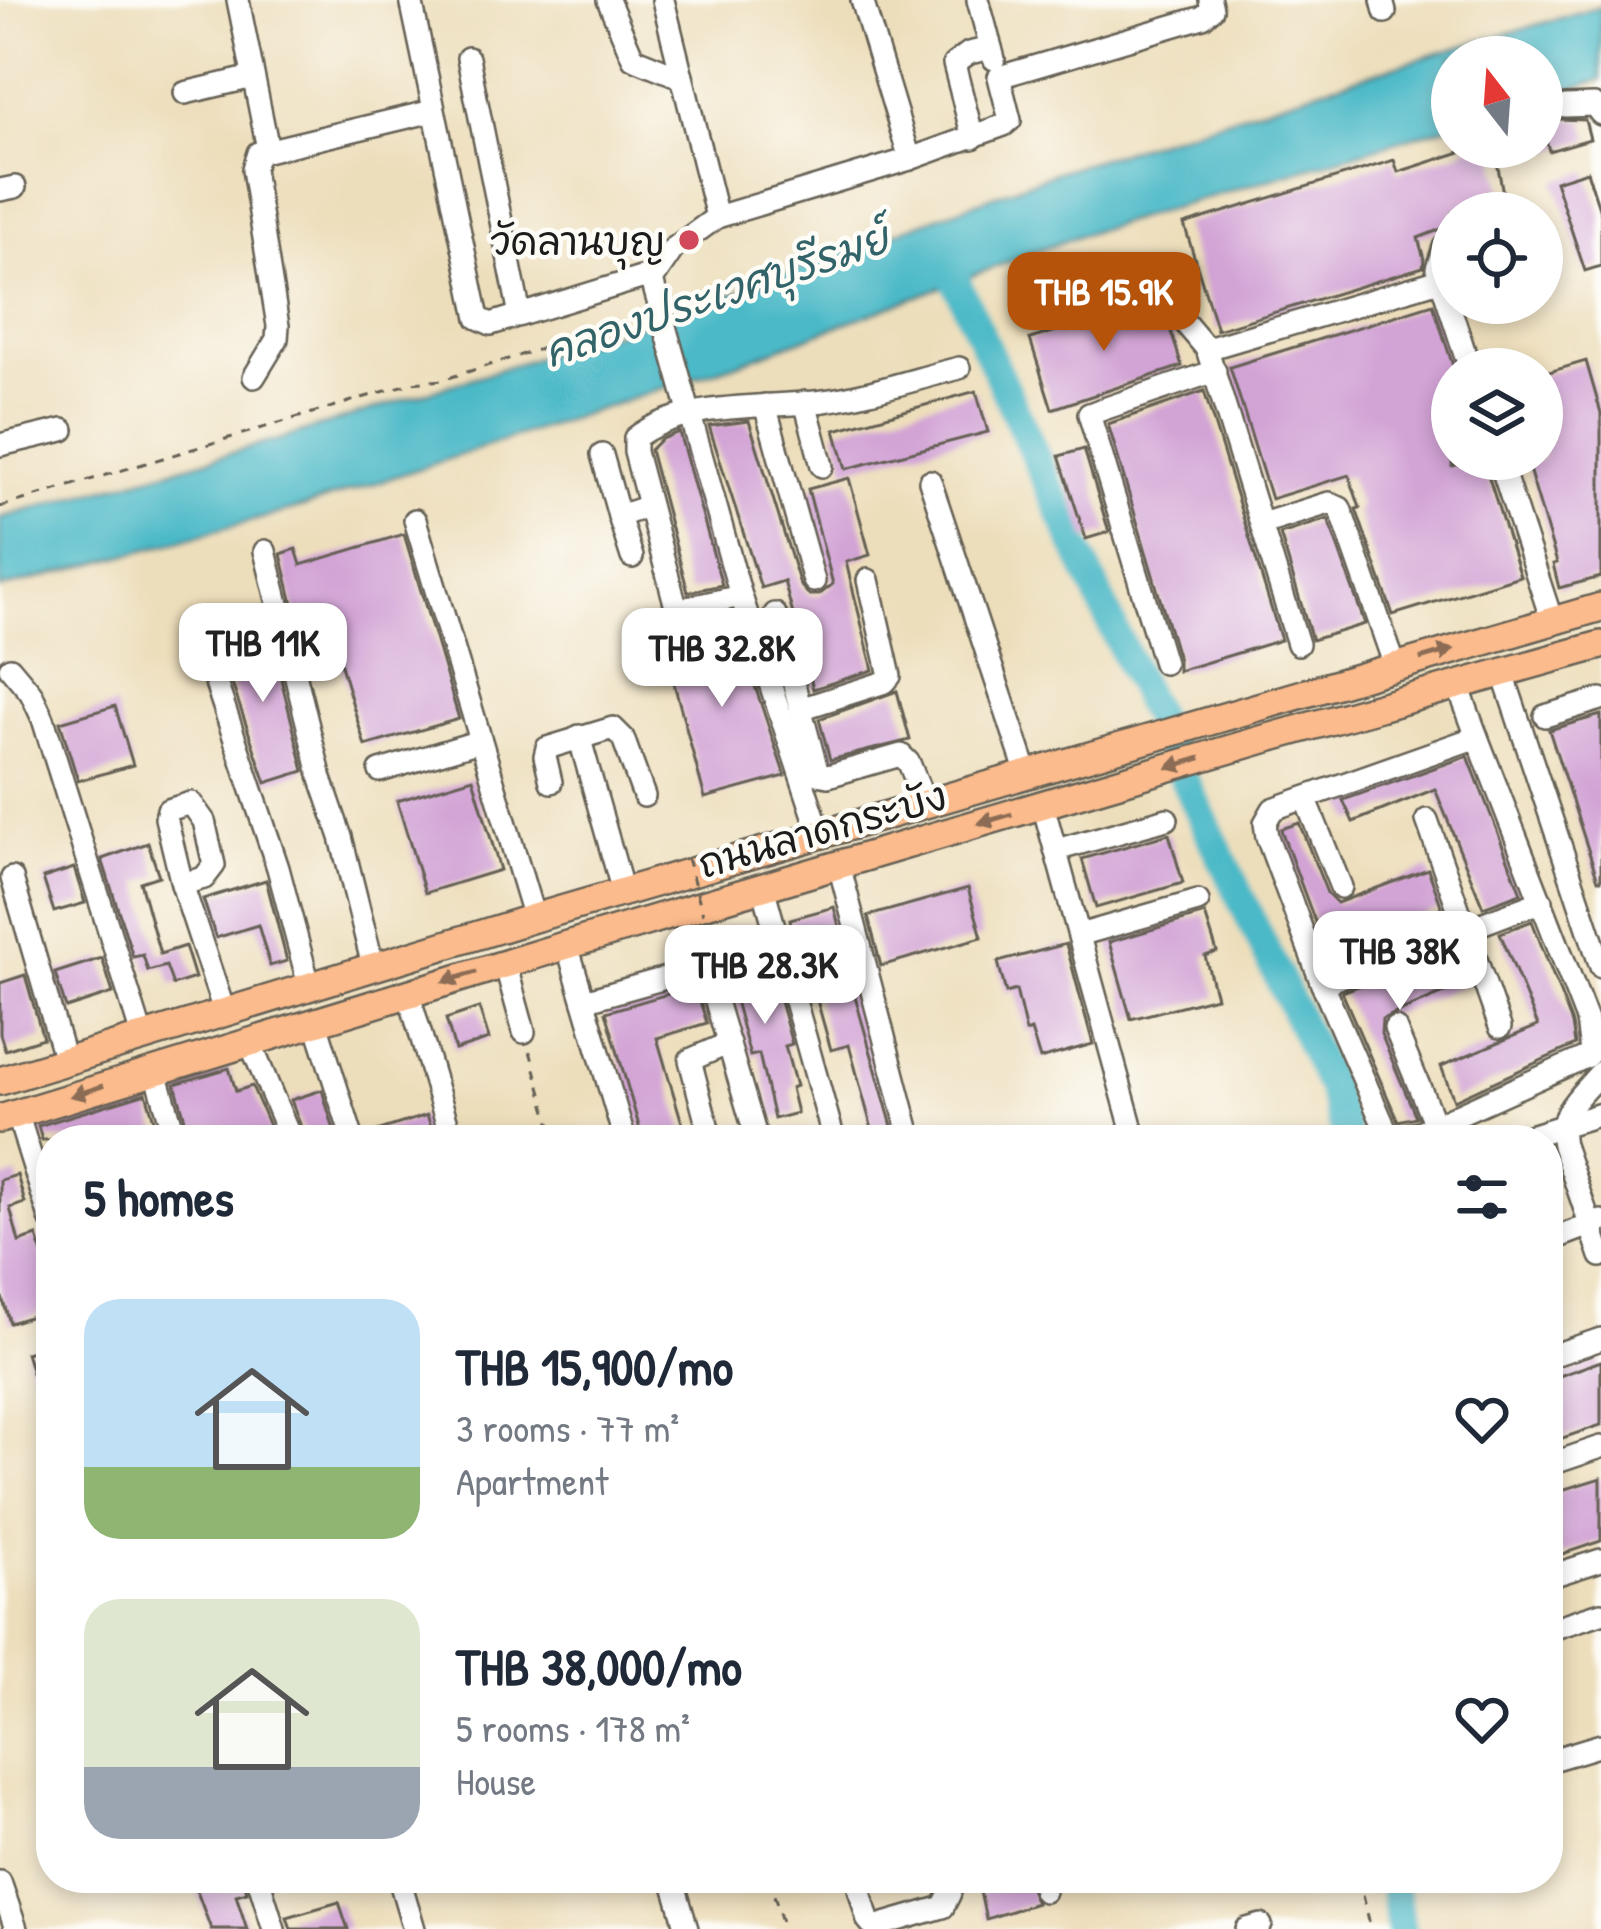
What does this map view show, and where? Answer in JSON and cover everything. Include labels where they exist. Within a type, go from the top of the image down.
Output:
[{"type":"main road","name":"ถนนลาดกระบัง","points":[[0,1081],[534,918],[1601,607]]},
{"type":"main road","name":"ถนนลาดกระบัง","points":[[9,1116],[505,963],[1601,645]]},
{"type":"street","points":[[238,0],[268,149]]},
{"type":"street","points":[[411,0],[476,314],[482,322],[490,325],[641,278],[655,291],[741,596],[820,834]]},
{"type":"street","points":[[608,0],[628,53],[680,76]]},
{"type":"street","points":[[663,0],[717,218]]},
{"type":"street","points":[[862,0],[910,159]]},
{"type":"street","points":[[655,291],[673,249],[717,218],[973,139],[1010,120],[978,0]]},
{"type":"street","points":[[999,77],[1203,17],[1212,8],[1210,0]]},
{"type":"street","points":[[973,139],[954,64],[969,53],[991,48]]},
{"type":"street","points":[[468,58],[520,315]]},
{"type":"street","points":[[185,93],[253,76]]},
{"type":"street","points":[[1565,106],[1594,105],[1601,114]]},
{"type":"street","points":[[254,377],[277,339],[278,326],[253,169],[258,153],[433,110]]},
{"type":"street","points":[[1147,278],[1211,360],[1298,644]]},
{"type":"street","points":[[1164,663],[1088,420],[1095,410],[1211,360],[1431,283]]},
{"type":"street","points":[[741,596],[677,608],[635,438],[688,408],[805,402],[959,368]]},
{"type":"street","points":[[805,402],[822,466]]},
{"type":"street","points":[[765,405],[814,581]]},
{"type":"street","points":[[0,446],[63,430]]},
{"type":"street","points":[[602,455],[632,557]]},
{"type":"street","points":[[1506,480],[1552,621]]},
{"type":"street","points":[[930,481],[1027,774]]},
{"type":"street","points":[[1262,524],[1329,502],[1340,508],[1395,666]]},
{"type":"street","points":[[620,516],[649,506]]},
{"type":"street","points":[[416,520],[534,918]]},
{"type":"street","points":[[265,551],[373,966]]},
{"type":"street","points":[[800,709],[885,682],[890,676],[868,580]]},
{"type":"street","points":[[775,614],[821,776],[902,754],[926,803]]},
{"type":"street","points":[[210,665],[278,868],[309,985]]},
{"type":"street","points":[[10,668],[31,693],[43,719],[142,1036]]},
{"type":"street","points":[[1503,674],[1601,968]]},
{"type":"street","points":[[1395,1028],[1435,1125],[1591,1052],[1587,1021],[1458,686]]},
{"type":"street","points":[[1545,716],[1601,699]]},
{"type":"street","points":[[551,782],[545,756],[548,748],[606,728],[618,730],[644,796]]},
{"type":"street","points":[[579,736],[623,892]]},
{"type":"street","points":[[1384,1125],[1322,984],[1265,823],[1272,810],[1477,737]]},
{"type":"street","points":[[380,772],[480,741]]},
{"type":"street","points":[[1305,798],[1341,886]]},
{"type":"street","points":[[1043,805],[1131,1125]]},
{"type":"street","points":[[1055,850],[1168,819]]},
{"type":"street","points":[[1427,820],[1500,1027]]},
{"type":"street","points":[[839,865],[907,1125]]},
{"type":"street","points":[[12,878],[64,1060]]},
{"type":"street","points":[[182,884],[224,1011]]},
{"type":"street","points":[[763,887],[830,1125]]},
{"type":"street","points":[[1079,935],[1198,902]]},
{"type":"street","points":[[1322,984],[1542,902]]},
{"type":"street","points":[[567,945],[621,1125]]},
{"type":"street","points":[[505,963],[524,1032]]},
{"type":"street","points":[[584,1001],[701,970],[711,981],[753,1125]]},
{"type":"street","points":[[408,992],[448,1125]]},
{"type":"street","points":[[315,1020],[348,1125]]},
{"type":"street","points":[[249,1040],[285,1125]]},
{"type":"street","points":[[708,1125],[690,1060],[729,1043]]},
{"type":"street","points":[[154,1069],[171,1125]]},
{"type":"street","points":[[1561,1125],[1566,1112],[1601,1072]]},
{"type":"street","points":[[1563,1126],[1601,1114]]},
{"type":"street","points":[[9,1116],[36,1184]]},
{"type":"street","points":[[1563,1145],[1596,1224],[1601,1256]]},
{"type":"street","points":[[1563,1236],[1596,1224]]},
{"type":"street","points":[[1563,1352],[1601,1339]]},
{"type":"street","points":[[1563,1461],[1601,1447]]},
{"type":"street","points":[[1563,1572],[1601,1560]]},
{"type":"street","points":[[1563,1625],[1601,1613]]},
{"type":"street","points":[[1563,1756],[1601,1745]]},
{"type":"street","points":[[0,1882],[16,1929]]},
{"type":"street","points":[[263,1893],[274,1929]]},
{"type":"street","points":[[404,1893],[415,1929]]},
{"type":"street","points":[[676,1893],[687,1929]]},
{"type":"street","points":[[860,1893],[874,1927],[943,1907],[950,1893]]},
{"type":"path","points":[[0,508],[546,347]]},
{"type":"path","points":[[687,858],[703,914]]},
{"type":"path","points":[[524,1032],[551,1125]]},
{"type":"path","points":[[773,1893],[784,1929]]},
{"type":"path","points":[[1363,1893],[1371,1929]]},
{"type":"water","points":[[1601,6],[1601,80],[1563,92],[1563,36],[1498,36]]},
{"type":"water","points":[[1431,56],[1431,131],[1078,236],[736,364],[300,508],[0,589],[0,518],[281,439],[714,301],[1057,172]]},
{"type":"building","points":[[1563,119],[1585,120],[1590,139],[1563,147]]},
{"type":"building","points":[[1394,160],[1398,172],[1431,162],[1431,168],[1498,168],[1503,192],[1431,192],[1431,233],[1418,238],[1423,267],[1217,330],[1184,224]]},
{"type":"building","points":[[1587,171],[1601,214],[1601,266],[1585,271],[1563,192],[1555,181]]},
{"type":"building","points":[[1148,303],[1170,329],[1182,366],[1052,409],[1030,339]]},
{"type":"building","points":[[1431,305],[1431,324],[1439,324],[1447,348],[1431,348],[1431,480],[1490,480],[1520,576],[1393,615],[1349,475],[1271,499],[1230,367]]},
{"type":"building","points":[[1586,361],[1601,413],[1601,577],[1559,588],[1553,564],[1557,563],[1532,480],[1563,480],[1563,368]]},
{"type":"building","points":[[976,391],[988,432],[846,469],[835,430]]},
{"type":"building","points":[[1204,391],[1281,640],[1178,671],[1108,424]]},
{"type":"building","points":[[749,421],[800,585],[809,595],[819,595],[833,584],[808,489],[849,478],[870,555],[846,562],[873,670],[813,689],[784,581],[761,588],[709,426]]},
{"type":"building","points":[[679,432],[722,585],[688,592],[650,450]]},
{"type":"building","points":[[1084,449],[1109,532],[1086,539],[1059,456]]},
{"type":"building","points":[[1328,519],[1365,624],[1312,640],[1280,534]]},
{"type":"building","points":[[404,534],[459,719],[365,746],[335,645],[305,653],[281,554],[296,549],[301,565]]},
{"type":"building","points":[[733,620],[785,776],[705,798],[662,639]]},
{"type":"building","points":[[269,631],[304,771],[266,783],[224,660],[211,650]]},
{"type":"building","points":[[897,691],[910,740],[830,760],[819,719]]},
{"type":"building","points":[[115,706],[133,765],[78,781],[60,722]]},
{"type":"building","points":[[1601,715],[1601,880],[1598,880],[1549,730]]},
{"type":"building","points":[[1468,756],[1521,893],[1483,907],[1435,789],[1353,822],[1343,800]]},
{"type":"building","points":[[473,778],[500,870],[425,893],[397,801]]},
{"type":"building","points":[[1299,823],[1327,893],[1337,903],[1428,869],[1442,908],[1326,951],[1281,829]]},
{"type":"building","points":[[1169,834],[1183,883],[1096,908],[1082,859]]},
{"type":"building","points":[[148,843],[159,876],[140,882],[160,954],[185,946],[195,978],[173,985],[166,966],[148,971],[143,955],[133,957],[102,859]]},
{"type":"building","points":[[74,868],[85,903],[54,912],[43,878]]},
{"type":"building","points":[[266,880],[287,961],[270,966],[258,925],[216,938],[203,899]]},
{"type":"building","points":[[968,888],[982,937],[881,966],[868,916]]},
{"type":"building","points":[[834,907],[892,1125],[871,1125],[849,1045],[831,1050],[815,993],[809,995],[790,919]]},
{"type":"building","points":[[1205,914],[1217,952],[1205,956],[1216,997],[1131,1019],[1109,942]]},
{"type":"building","points":[[1532,921],[1572,1024],[1575,1045],[1454,1100],[1441,1066],[1538,1026],[1500,933]]},
{"type":"building","points":[[1066,944],[1093,1044],[1040,1059],[1031,1030],[1026,1032],[1016,990],[1006,993],[998,962]]},
{"type":"building","points":[[1457,949],[1468,983],[1382,1019],[1381,1034],[1416,1117],[1398,1121],[1342,992]]},
{"type":"building","points":[[766,952],[792,1044],[785,1046],[796,1086],[791,1088],[797,1113],[774,1119],[759,1054],[750,1056],[725,963]]},
{"type":"building","points":[[102,958],[113,993],[66,1008],[55,973]]},
{"type":"building","points":[[25,975],[43,1038],[5,1050],[0,1034],[0,983]]},
{"type":"building","points":[[695,986],[707,1023],[657,1038],[683,1125],[639,1125],[606,1012]]},
{"type":"building","points":[[479,1008],[489,1039],[455,1050],[446,1019]]},
{"type":"building","points":[[229,1068],[236,1091],[252,1086],[269,1125],[187,1125],[175,1084]]},
{"type":"building","points":[[322,1090],[332,1125],[300,1125],[291,1100]]},
{"type":"building","points":[[146,1093],[156,1125],[41,1125]]},
{"type":"building","points":[[427,1115],[431,1125],[395,1125]]},
{"type":"building","points":[[17,1175],[25,1203],[10,1208],[19,1242],[36,1236],[36,1315],[10,1323],[0,1291],[0,1180]]},
{"type":"building","points":[[36,1350],[36,1386],[26,1353]]},
{"type":"building","points":[[1601,1361],[1601,1425],[1563,1438],[1563,1375]]},
{"type":"building","points":[[1601,1478],[1601,1541],[1563,1554],[1563,1489]]},
{"type":"building","points":[[198,1893],[243,1893],[236,1895],[247,1929],[211,1929]]},
{"type":"building","points":[[980,1893],[1032,1893],[1036,1903],[986,1919]]},
{"type":"building","points":[[339,1902],[348,1929],[291,1929],[287,1917]]},
{"type":"waterway","points":[[944,255],[1131,667],[1331,1088],[1343,1125]]},
{"type":"waterway","points":[[1395,1893],[1401,1929]]},
{"type":"place","name":"วัดลานบุญ","points":[[689,240]]},
{"type":"water label","name":"คลองประเวศบุรีรมย์","points":[[716,294]]}]
